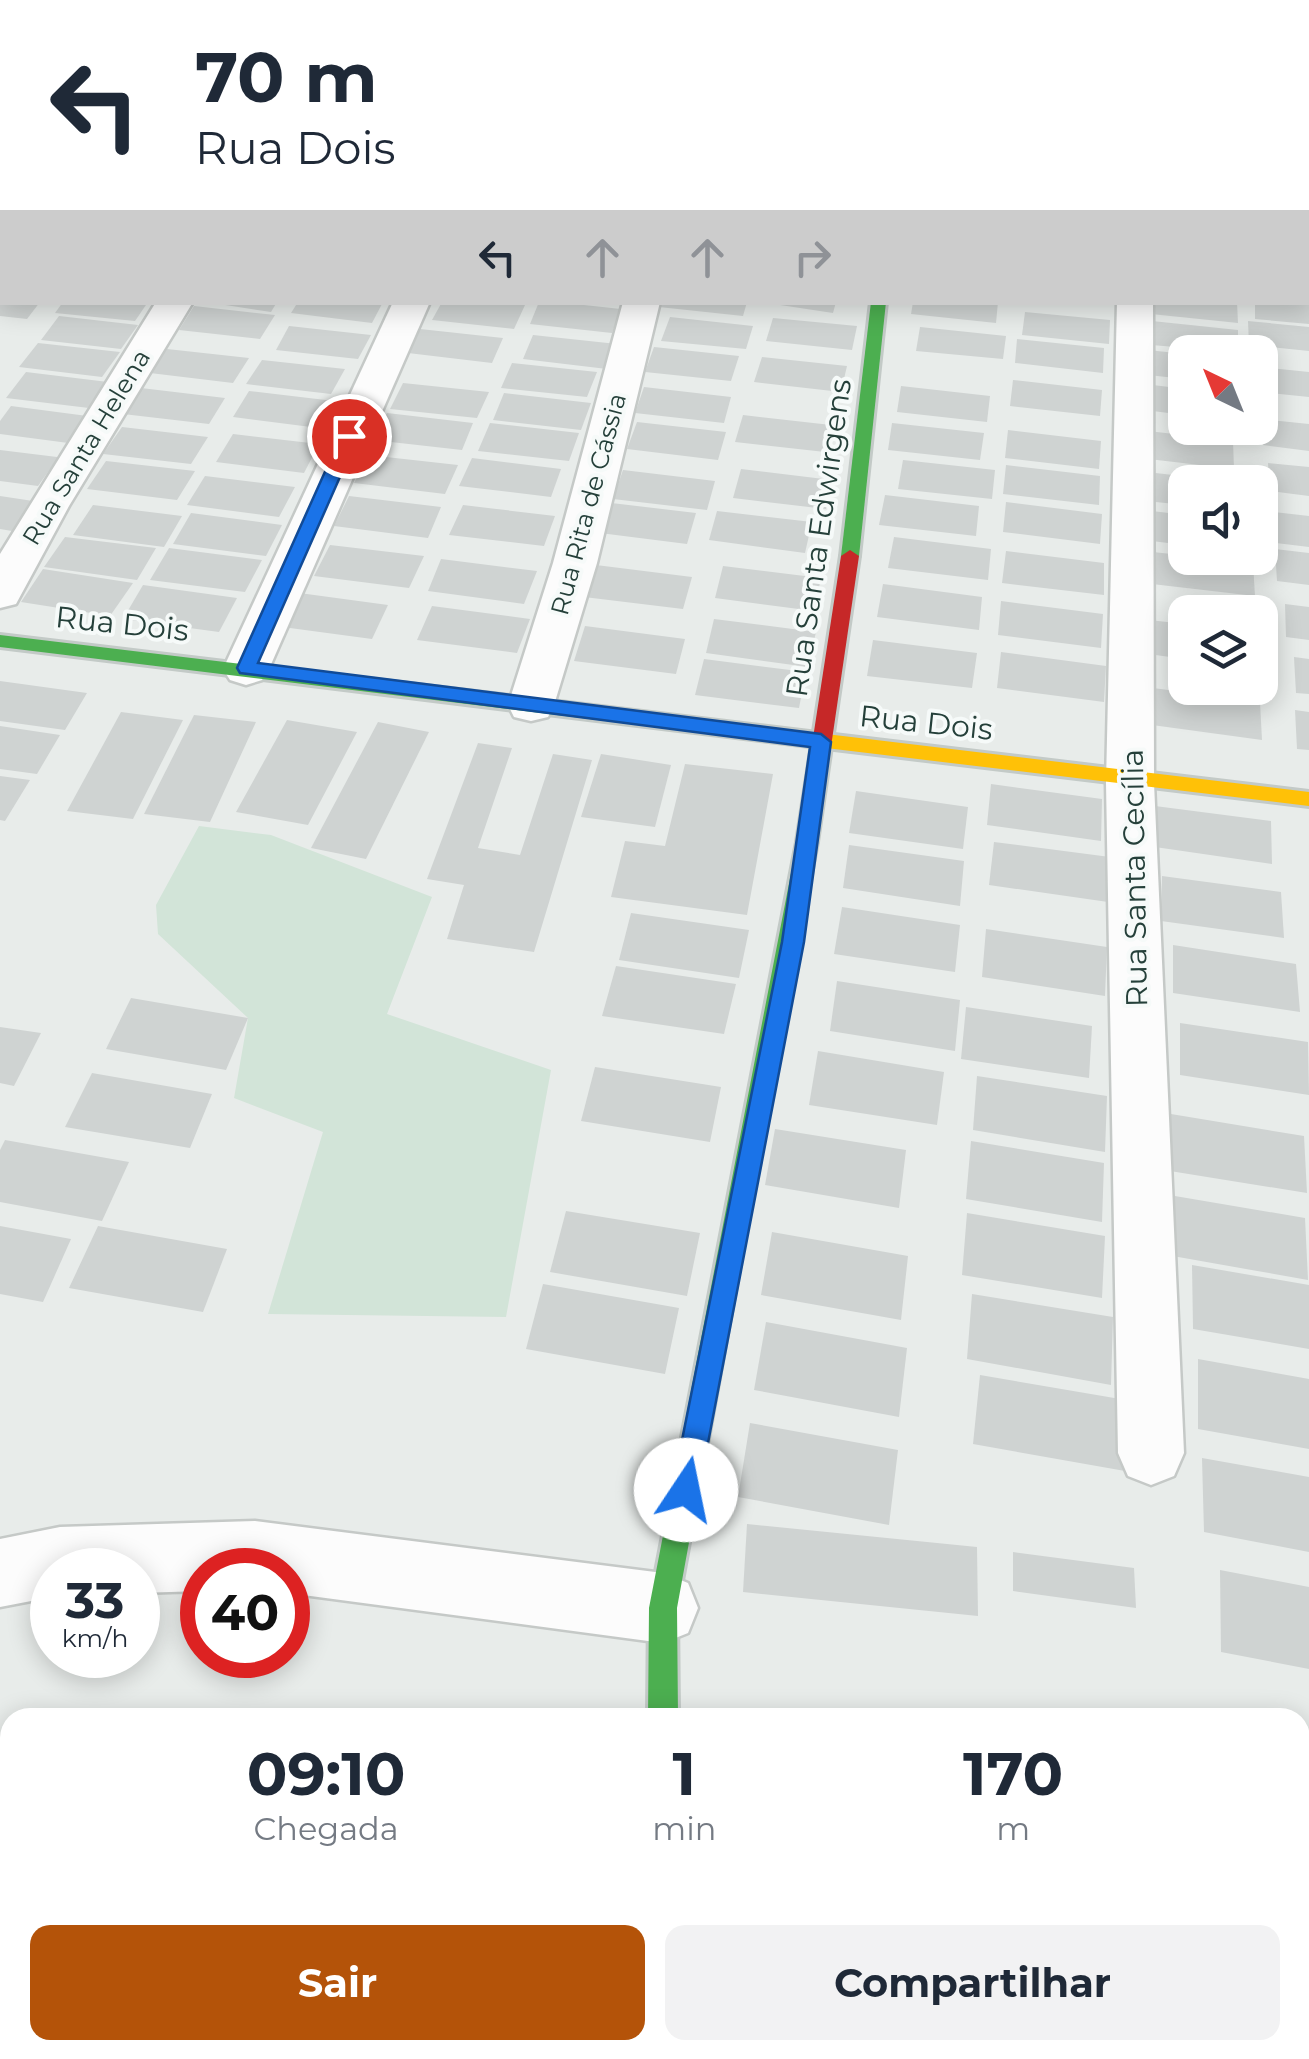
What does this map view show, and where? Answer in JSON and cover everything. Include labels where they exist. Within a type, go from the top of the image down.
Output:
[{"type":"street","name":"Rua Santa Helena","points":[[0,594],[48,506],[173,305]]},
{"type":"street","points":[[246,668],[411,305]]},
{"type":"street","name":"Rua Rita de Cássia","points":[[531,706],[576,563],[641,305]]},
{"type":"street","name":"Rua Santa Edwirgens","points":[[663,1708],[662,1608],[793,942],[861,493],[879,305]]},
{"type":"street","name":"Rua Santa Cecília","points":[[1135,305],[1131,776],[1151,1453]]},
{"type":"street","name":"Rua Dois","points":[[0,640],[1309,798]]},
{"type":"street","points":[[0,1572],[60,1561],[256,1555],[662,1608]]},
{"type":"green space","points":[[199,826],[271,835],[432,897],[387,1014],[551,1070],[506,1317],[268,1314],[323,1132],[234,1098],[248,1018],[158,934],[156,905]]},
{"type":"building","points":[[0,305],[38,305],[27,319],[0,316]]},
{"type":"building","points":[[61,305],[146,305],[135,321],[55,313]]},
{"type":"building","points":[[226,305],[275,305],[271,312]]},
{"type":"building","points":[[296,305],[381,305],[372,323],[291,313]]},
{"type":"building","points":[[440,305],[525,305],[514,329],[432,320]]},
{"type":"building","points":[[538,305],[621,309],[612,333],[530,324]]},
{"type":"building","points":[[660,305],[746,305],[743,316]]},
{"type":"building","points":[[781,305],[835,305],[833,313]]},
{"type":"building","points":[[912,305],[998,305],[996,323],[911,314]]},
{"type":"building","points":[[1152,305],[1237,305],[1238,323],[1151,314]]},
{"type":"building","points":[[1255,305],[1309,305],[1309,324],[1255,319]]},
{"type":"building","points":[[194,306],[275,315],[260,339],[179,330]]},
{"type":"building","points":[[1025,312],[1110,320],[1109,344],[1022,335]]},
{"type":"building","points":[[59,316],[138,325],[121,349],[41,340]]},
{"type":"building","points":[[670,317],[753,326],[746,349],[661,341]]},
{"type":"building","points":[[773,318],[857,326],[852,350],[766,341]]},
{"type":"building","points":[[1152,321],[1238,330],[1238,335],[1168,335],[1168,346],[1151,345]]},
{"type":"building","points":[[1248,321],[1309,327],[1309,351],[1278,348],[1278,335],[1249,335]]},
{"type":"building","points":[[289,326],[371,335],[358,359],[276,350]]},
{"type":"building","points":[[920,327],[1006,336],[1003,359],[916,351]]},
{"type":"building","points":[[420,329],[503,338],[492,363],[408,353]]},
{"type":"building","points":[[533,335],[617,344],[607,369],[523,359]]},
{"type":"building","points":[[1017,339],[1104,348],[1103,373],[1015,363]]},
{"type":"building","points":[[38,343],[120,352],[102,377],[19,367]]},
{"type":"building","points":[[654,347],[739,356],[731,381],[645,372]]},
{"type":"building","points":[[167,349],[249,358],[233,383],[150,373]]},
{"type":"building","points":[[1148,350],[1168,352],[1168,377],[1148,375]]},
{"type":"building","points":[[762,357],[847,366],[841,392],[754,382]]},
{"type":"building","points":[[262,360],[345,369],[331,394],[246,384]]},
{"type":"building","points":[[512,363],[597,372],[587,397],[501,388]]},
{"type":"building","points":[[1278,369],[1309,372],[1309,397],[1278,394]]},
{"type":"building","points":[[26,372],[108,382],[89,408],[6,398]]},
{"type":"building","points":[[1013,380],[1102,390],[1100,416],[1010,406]]},
{"type":"building","points":[[403,383],[489,392],[477,418],[390,409]]},
{"type":"building","points":[[1145,384],[1168,387],[1168,413],[1144,410]]},
{"type":"building","points":[[901,386],[990,396],[987,422],[897,412]]},
{"type":"building","points":[[644,387],[731,397],[724,423],[635,413]]},
{"type":"building","points":[[141,388],[225,398],[209,424],[123,414]]},
{"type":"building","points":[[249,391],[334,401],[319,428],[233,417]]},
{"type":"building","points":[[504,393],[591,403],[581,430],[493,420]]},
{"type":"building","points":[[11,406],[95,417],[76,444],[0,434],[0,421]]},
{"type":"building","points":[[387,413],[473,423],[462,450],[373,440]]},
{"type":"building","points":[[743,415],[831,425],[825,452],[735,442]]},
{"type":"building","points":[[1278,421],[1309,424],[1309,451],[1263,445],[1278,445]]},
{"type":"building","points":[[637,422],[726,432],[718,460],[627,449]]},
{"type":"building","points":[[490,423],[579,433],[569,461],[478,451]]},
{"type":"building","points":[[892,423],[984,433],[980,460],[888,450]]},
{"type":"building","points":[[122,427],[208,437],[191,464],[103,454]]},
{"type":"building","points":[[1008,430],[1101,441],[1099,469],[1005,458]]},
{"type":"building","points":[[1140,430],[1168,433],[1168,445],[1233,445],[1234,465],[1200,465],[1140,458]]},
{"type":"building","points":[[233,434],[319,444],[304,473],[216,462]]},
{"type":"building","points":[[0,450],[58,458],[38,486],[0,481]]},
{"type":"building","points":[[368,455],[458,465],[445,494],[354,483]]},
{"type":"building","points":[[472,458],[561,469],[551,497],[459,486]]},
{"type":"building","points":[[903,460],[995,470],[992,499],[898,489]]},
{"type":"building","points":[[106,461],[195,471],[177,500],[87,489]]},
{"type":"building","points":[[1268,463],[1309,467],[1309,496],[1278,492],[1278,465]]},
{"type":"building","points":[[1006,465],[1100,476],[1099,505],[1003,494]]},
{"type":"building","points":[[741,469],[832,480],[826,509],[733,498]]},
{"type":"building","points":[[623,470],[715,481],[707,510],[613,499]]},
{"type":"building","points":[[1138,471],[1168,474],[1168,503],[1136,500]]},
{"type":"building","points":[[205,476],[295,487],[279,517],[187,505]]},
{"type":"building","points":[[885,495],[979,506],[976,536],[879,525]]},
{"type":"building","points":[[0,496],[33,501],[12,531],[0,529]]},
{"type":"building","points":[[349,496],[441,507],[428,538],[334,526]]},
{"type":"building","points":[[603,502],[696,513],[687,544],[592,532]]},
{"type":"building","points":[[1006,502],[1102,514],[1100,544],[1003,532]]},
{"type":"building","points":[[93,505],[182,516],[164,547],[73,535]]},
{"type":"building","points":[[463,505],[555,516],[544,546],[449,535]]},
{"type":"building","points":[[1144,510],[1168,513],[1168,543],[1143,540]]},
{"type":"building","points":[[717,511],[812,522],[805,553],[709,540]]},
{"type":"building","points":[[1278,512],[1309,516],[1309,547],[1278,543]]},
{"type":"building","points":[[191,513],[282,525],[266,556],[173,544]]},
{"type":"building","points":[[65,537],[156,548],[137,580],[44,567]]},
{"type":"building","points":[[894,537],[991,549],[988,580],[888,568]]},
{"type":"building","points":[[330,545],[424,556],[409,588],[314,576]]},
{"type":"building","points":[[169,548],[262,560],[245,592],[150,580]]},
{"type":"building","points":[[1278,549],[1309,553],[1309,585],[1277,581]]},
{"type":"building","points":[[1006,551],[1104,563],[1104,595],[1002,583]]},
{"type":"building","points":[[1153,552],[1168,554],[1168,575],[1254,575],[1255,595],[1246,595],[1152,584]]},
{"type":"building","points":[[441,559],[537,571],[524,604],[428,591]]},
{"type":"building","points":[[596,565],[692,577],[683,609],[584,597]]},
{"type":"building","points":[[723,566],[821,578],[814,611],[715,598]]},
{"type":"building","points":[[43,569],[133,583],[110,616],[21,602]]},
{"type":"building","points":[[883,584],[982,597],[979,630],[877,617]]},
{"type":"building","points":[[143,585],[237,598],[219,632],[123,619]]},
{"type":"building","points":[[292,592],[388,605],[372,639],[275,626]]},
{"type":"building","points":[[1001,601],[1103,614],[1101,648],[998,635]]},
{"type":"building","points":[[1285,604],[1309,607],[1309,640],[1286,637]]},
{"type":"building","points":[[432,606],[530,619],[517,653],[417,640]]},
{"type":"building","points":[[714,619],[816,632],[808,667],[706,653]]},
{"type":"building","points":[[1149,620],[1168,622],[1168,657],[1148,654]]},
{"type":"building","points":[[585,626],[685,639],[676,674],[574,661]]},
{"type":"building","points":[[873,640],[977,653],[972,688],[867,676]]},
{"type":"building","points":[[1001,652],[1106,666],[1104,702],[997,688]]},
{"type":"building","points":[[1294,657],[1309,659],[1309,694],[1296,693]]},
{"type":"building","points":[[704,659],[806,672],[799,708],[695,695]]},
{"type":"building","points":[[0,681],[87,693],[65,730],[0,721]]},
{"type":"building","points":[[1153,688],[1168,690],[1168,705],[1260,705],[1262,740],[1152,725]]},
{"type":"building","points":[[1295,710],[1309,712],[1309,750],[1297,749]]},
{"type":"building","points":[[121,712],[183,720],[133,819],[67,811]]},
{"type":"building","points":[[194,715],[256,722],[210,822],[144,814]]},
{"type":"building","points":[[287,720],[357,732],[308,825],[236,812]]},
{"type":"building","points":[[378,722],[429,732],[366,859],[311,848]]},
{"type":"building","points":[[0,726],[60,735],[37,774],[0,769]]},
{"type":"building","points":[[478,743],[512,748],[478,848],[520,855],[553,754],[592,760],[534,952],[447,939],[464,885],[427,879]]},
{"type":"building","points":[[601,754],[671,765],[655,827],[581,817]]},
{"type":"building","points":[[685,764],[773,774],[747,915],[611,897],[625,841],[665,846]]},
{"type":"building","points":[[0,776],[30,780],[5,821],[0,820]]},
{"type":"building","points":[[991,784],[1102,799],[1101,841],[987,825]]},
{"type":"building","points":[[856,791],[968,807],[963,849],[849,833]]},
{"type":"building","points":[[1155,806],[1271,821],[1272,864],[1155,847]]},
{"type":"building","points":[[994,842],[1110,857],[1108,902],[989,885]]},
{"type":"building","points":[[849,845],[964,861],[960,906],[843,888]]},
{"type":"building","points":[[1162,876],[1281,892],[1284,938],[1161,921]]},
{"type":"building","points":[[842,907],[960,925],[955,972],[834,954]]},
{"type":"building","points":[[631,913],[749,930],[739,978],[619,960]]},
{"type":"building","points":[[986,929],[1107,947],[1105,996],[982,977]]},
{"type":"building","points":[[1173,945],[1296,964],[1300,1012],[1173,993]]},
{"type":"building","points":[[616,966],[736,984],[724,1034],[602,1016]]},
{"type":"building","points":[[837,981],[960,1000],[955,1051],[830,1031]]},
{"type":"building","points":[[131,998],[248,1018],[226,1070],[106,1049]]},
{"type":"building","points":[[966,1007],[1092,1026],[1089,1078],[961,1059]]},
{"type":"building","points":[[1180,1023],[1308,1042],[1309,1095],[1180,1075]]},
{"type":"building","points":[[0,1027],[41,1033],[14,1086],[0,1083]]},
{"type":"building","points":[[818,1051],[944,1072],[937,1125],[809,1105]]},
{"type":"building","points":[[595,1067],[721,1087],[710,1142],[581,1121]]},
{"type":"building","points":[[92,1073],[212,1094],[190,1148],[65,1127]]},
{"type":"building","points":[[977,1076],[1107,1096],[1105,1152],[973,1130]]},
{"type":"building","points":[[1171,1114],[1304,1136],[1307,1193],[1170,1171]]},
{"type":"building","points":[[775,1129],[906,1150],[899,1208],[765,1185]]},
{"type":"building","points":[[5,1140],[129,1162],[102,1221],[0,1202],[0,1150]]},
{"type":"building","points":[[971,1141],[1104,1163],[1102,1222],[966,1199]]},
{"type":"building","points":[[1169,1195],[1305,1218],[1308,1280],[1167,1255]]},
{"type":"building","points":[[566,1211],[700,1233],[687,1296],[550,1272]]},
{"type":"building","points":[[967,1213],[1105,1236],[1102,1298],[962,1275]]},
{"type":"building","points":[[0,1226],[71,1239],[43,1302],[0,1294]]},
{"type":"building","points":[[98,1226],[227,1249],[203,1312],[69,1288]]},
{"type":"building","points":[[772,1232],[908,1256],[901,1320],[761,1295]]},
{"type":"building","points":[[1192,1265],[1309,1285],[1309,1349],[1193,1329]]},
{"type":"building","points":[[543,1284],[679,1308],[665,1374],[526,1349]]},
{"type":"building","points":[[972,1294],[1113,1317],[1111,1385],[967,1359]]},
{"type":"building","points":[[766,1322],[907,1348],[899,1417],[754,1390]]},
{"type":"building","points":[[1198,1359],[1309,1379],[1309,1449],[1198,1429]]},
{"type":"building","points":[[980,1375],[1126,1400],[1125,1471],[973,1444]]},
{"type":"building","points":[[750,1423],[898,1450],[889,1525],[738,1497]]},
{"type":"building","points":[[1202,1458],[1309,1477],[1309,1552],[1204,1532]]},
{"type":"building","points":[[747,1524],[977,1547],[978,1616],[743,1592]]},
{"type":"building","points":[[1013,1552],[1134,1568],[1136,1608],[1013,1591]]},
{"type":"building","points":[[1220,1570],[1309,1587],[1309,1669],[1221,1652]]},
{"type":"traffic: fast","points":[[850,556],[879,305]]},
{"type":"traffic: fast","points":[[0,641],[826,741]]},
{"type":"traffic: fast","points":[[663,1708],[663,1608],[807,842]]},
{"type":"traffic: slow","points":[[826,741],[1309,799]]},
{"type":"traffic: jam","points":[[807,842],[850,556]]},
{"type":"route","points":[[349,436],[246,668],[821,742],[793,942],[686,1490]]}]
